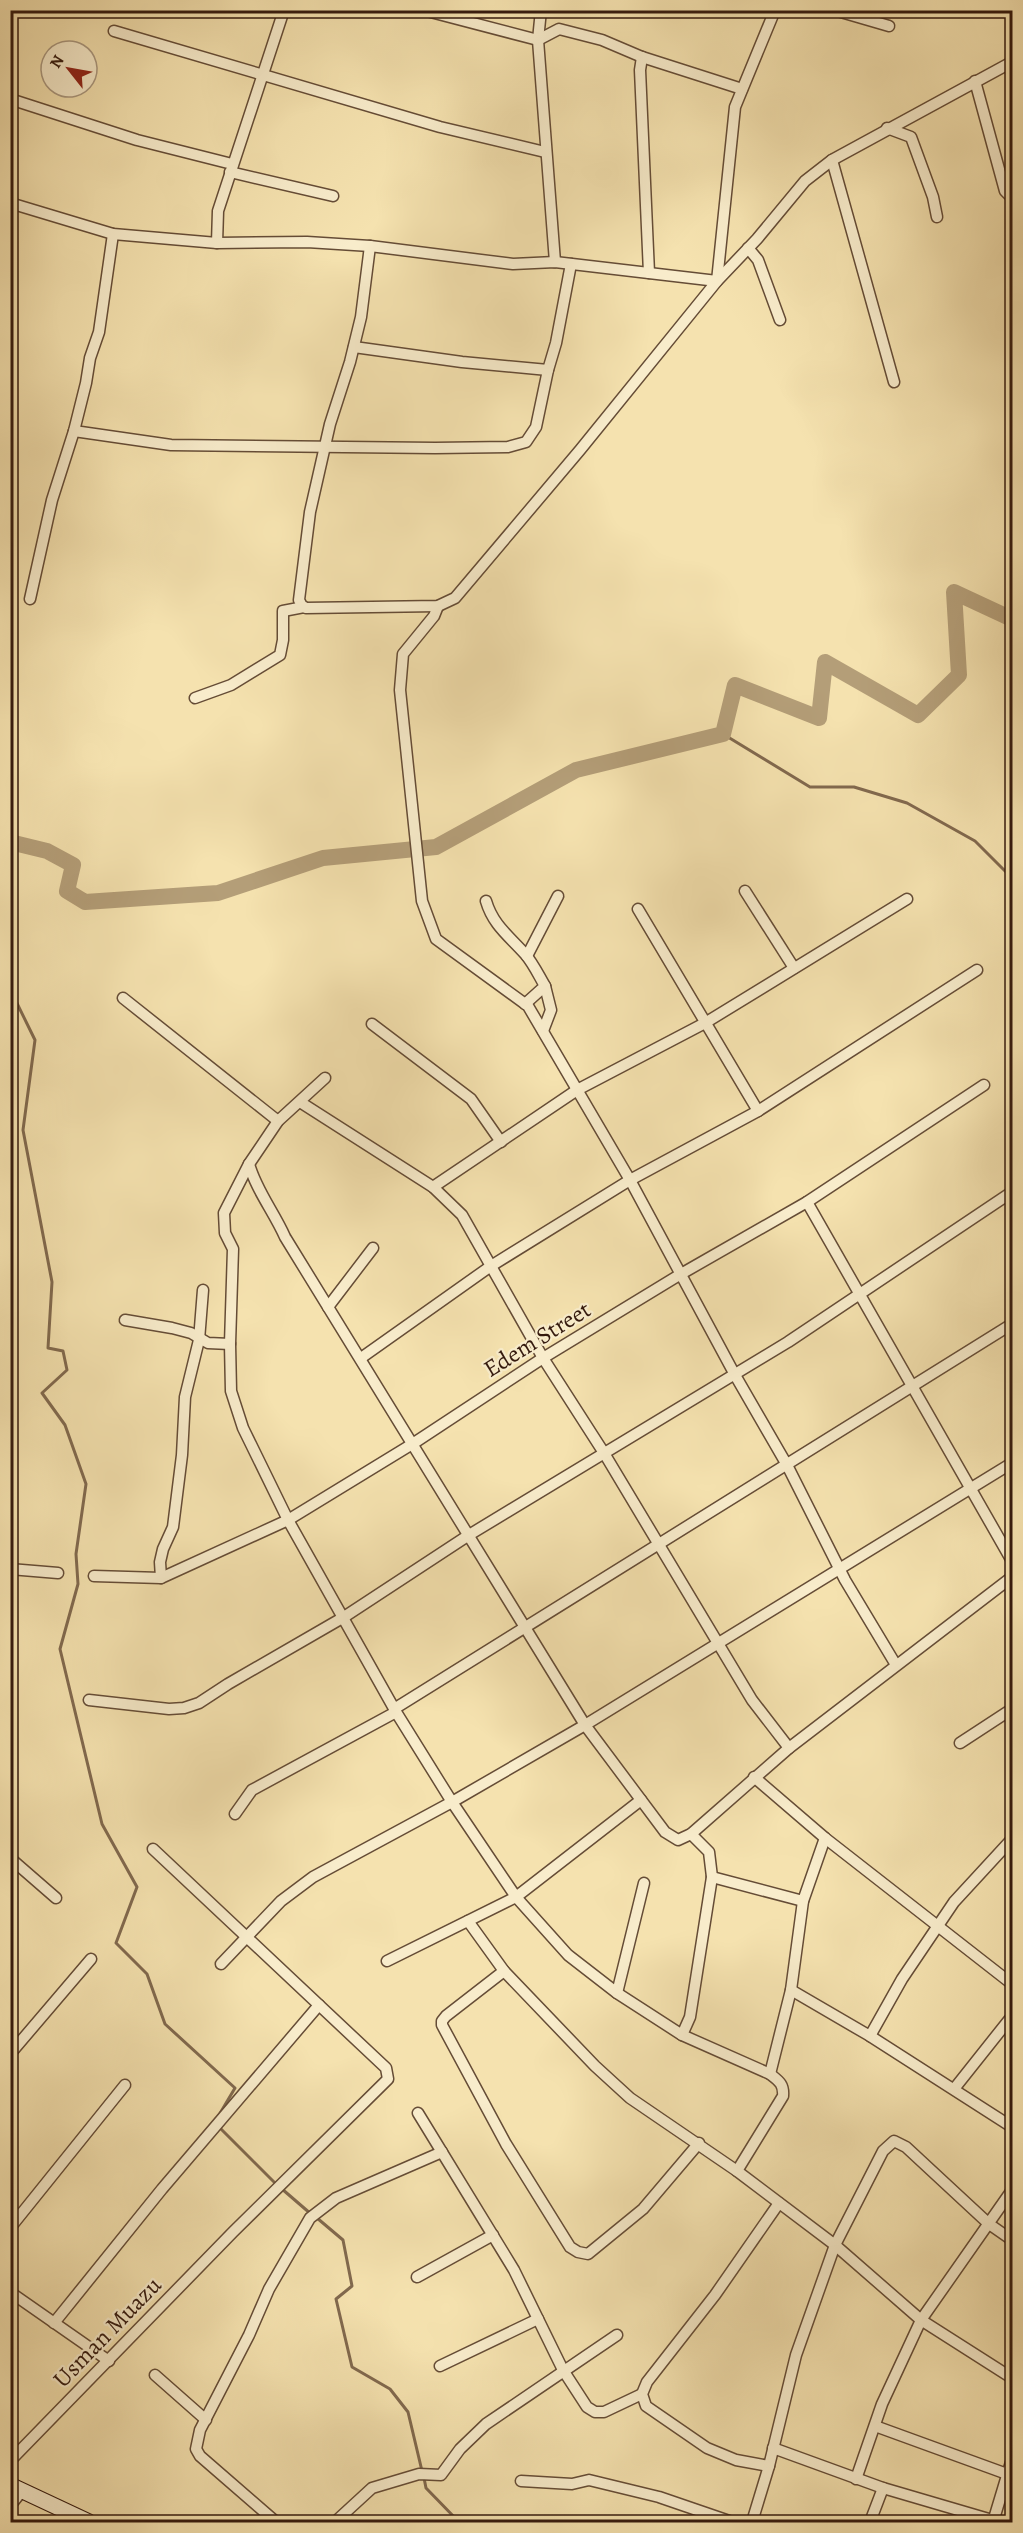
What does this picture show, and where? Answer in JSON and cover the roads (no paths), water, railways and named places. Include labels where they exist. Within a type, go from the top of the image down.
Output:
[{"type":"street","points":[[217,243],[218,211],[284,10]]},
{"type":"street","points":[[423,10],[538,40],[560,29],[602,40],[642,57],[742,89]]},
{"type":"street","points":[[541,10],[538,40],[555,262]]},
{"type":"street","points":[[717,281],[735,107],[775,10]]},
{"type":"street","points":[[834,10],[889,26]]},
{"type":"street","points":[[114,32],[440,127],[545,152]]},
{"type":"street","points":[[642,57],[640,70],[649,273]]},
{"type":"street","points":[[195,698],[231,685],[280,655],[283,640],[283,611],[304,607],[438,606],[455,598],[717,281],[805,181],[831,160],[1012,62]]},
{"type":"street","points":[[975,81],[1005,191],[1012,198]]},
{"type":"street","points":[[10,99],[137,140],[333,196]]},
{"type":"street","points":[[887,128],[911,137],[933,197],[937,217]]},
{"type":"street","points":[[831,160],[894,382]]},
{"type":"street","points":[[10,203],[113,234],[217,243],[370,246],[513,264],[555,262],[717,281]]},
{"type":"street","points":[[30,599],[52,500],[74,431],[90,358],[99,332],[113,234]]},
{"type":"street","points":[[304,607],[299,600],[307,535],[325,446],[361,317],[370,246]]},
{"type":"street","points":[[748,248],[758,260],[780,321]]},
{"type":"street","points":[[74,431],[171,445],[508,447],[526,442],[536,426],[556,343],[571,264]]},
{"type":"street","points":[[354,347],[462,362],[548,370]]},
{"type":"street","points":[[438,606],[434,616],[403,654],[400,690],[422,901],[436,939],[525,1004],[543,1031],[630,1180],[735,1375],[787,1465],[840,1569],[896,1665]]},
{"type":"street","points":[[745,891],[794,968]]},
{"type":"street","points":[[527,956],[558,896]]},
{"type":"street","points":[[434,1187],[577,1090],[705,1023],[907,899]]},
{"type":"street","points":[[486,901],[490,916],[503,933],[527,956],[545,986],[551,1010],[543,1031]]},
{"type":"street","points":[[639,909],[758,1111]]},
{"type":"street","points":[[360,1358],[491,1266],[630,1180],[758,1111],[977,970]]},
{"type":"street","points":[[525,1004],[545,986]]},
{"type":"street","points":[[123,998],[278,1121]]},
{"type":"street","points":[[372,1024],[471,1099],[501,1142]]},
{"type":"street","points":[[325,1078],[278,1121],[249,1164],[224,1212],[225,1233],[232,1249],[231,1391],[243,1428],[288,1520],[395,1711],[452,1803],[516,1897],[568,1955],[617,1993],[682,2035],[770,2074],[784,2088],[783,2096],[737,2171]]},
{"type":"street","name":"Edem Street","points":[[94,1576],[161,1578],[288,1520],[414,1443],[543,1358],[681,1274],[807,1202],[984,1085]]},
{"type":"street","points":[[300,1102],[434,1187],[462,1215],[543,1358],[604,1453],[752,1700],[789,1748]]},
{"type":"street","points":[[249,1164],[253,1179],[285,1237],[414,1443],[585,1725],[664,1832],[673,1838],[678,1840],[691,1834],[789,1748],[1012,1576]]},
{"type":"street","points":[[89,1700],[169,1709],[184,1708],[199,1703],[344,1617],[469,1535],[735,1375],[860,1295],[1012,1192]]},
{"type":"street","points":[[807,1202],[1012,1561]]},
{"type":"street","points":[[328,1307],[373,1248]]},
{"type":"street","points":[[161,1578],[160,1562],[174,1517],[182,1455],[185,1397],[199,1340],[203,1290]]},
{"type":"street","points":[[125,1320],[172,1328],[208,1343],[230,1344]]},
{"type":"street","points":[[235,1814],[252,1790],[395,1711],[1012,1324]]},
{"type":"street","points":[[221,1964],[280,1901],[313,1877],[452,1803],[585,1725],[1012,1463]]},
{"type":"street","points":[[10,1569],[58,1573]]},
{"type":"street","points":[[960,1743],[1012,1709]]},
{"type":"street","points":[[754,1777],[825,1838],[1012,1984]]},
{"type":"street","points":[[387,1961],[516,1897],[641,1800]]},
{"type":"street","points":[[682,2035],[690,2017],[712,1877],[709,1852],[691,1834]]},
{"type":"street","points":[[770,2074],[791,1990],[803,1901],[825,1838]]},
{"type":"street","points":[[870,2036],[902,1979],[954,1902],[1012,1839]]},
{"type":"street","points":[[54,2323],[162,2189],[320,2005],[153,1848]]},
{"type":"street","points":[[10,1858],[56,1898]]},
{"type":"street","points":[[712,1877],[803,1901]]},
{"type":"street","points":[[617,1993],[644,1883]]},
{"type":"street","points":[[468,1921],[504,1971],[595,2066],[630,2098],[699,2143],[836,2245],[921,2320],[1012,2378]]},
{"type":"street","points":[[10,2054],[91,1959]]},
{"type":"street","points":[[504,1971],[446,2016],[441,2025],[506,2144],[570,2247],[578,2252],[588,2253],[616,2231],[643,2209],[699,2143]]},
{"type":"street","points":[[791,1990],[870,2036],[1012,2127]]},
{"type":"street","name":"Usman Muazu","points":[[10,2461],[233,2232],[388,2079],[386,2068],[320,2005]]},
{"type":"street","points":[[954,2089],[1012,2016]]},
{"type":"street","points":[[10,2228],[125,2085]]},
{"type":"street","points":[[418,2113],[514,2270],[563,2370],[587,2407],[595,2412],[604,2412],[642,2394]]},
{"type":"street","points":[[752,2523],[769,2466],[796,2355],[836,2245],[884,2151],[894,2142],[906,2147],[989,2224],[1012,2240]]},
{"type":"street","points":[[276,2523],[200,2456],[196,2449],[197,2441],[206,2420],[249,2336],[269,2289],[310,2218],[336,2198],[442,2152]]},
{"type":"street","points":[[856,2479],[882,2404],[921,2320],[1012,2190]]},
{"type":"street","points":[[769,2466],[736,2460],[708,2448],[646,2406],[642,2394],[647,2382],[715,2295],[778,2203]]},
{"type":"street","points":[[417,2277],[493,2235]]},
{"type":"street","points":[[10,2292],[109,2361]]},
{"type":"street","points":[[440,2366],[538,2319]]},
{"type":"street","points":[[335,2523],[372,2488],[419,2474],[441,2475],[460,2449],[486,2424],[617,2335]]},
{"type":"street","points":[[155,2375],[206,2420]]},
{"type":"street","points":[[875,2426],[1007,2474]]},
{"type":"street","points":[[773,2448],[883,2488],[996,2522],[1012,2459]]},
{"type":"street","points":[[521,2481],[572,2484],[589,2480],[659,2497],[732,2523]]},
{"type":"street","points":[[10,2506],[16,2488],[89,2523]]},
{"type":"street","points":[[870,2523],[883,2488]]},
{"type":"waterway","points":[[10,842],[47,851],[73,865],[67,891],[85,902],[218,893],[323,858],[436,847],[576,770],[723,734],[735,685],[819,718],[825,662],[918,715],[959,675],[954,592],[1012,619]]},
{"type":"waterway","points":[[723,734],[810,787],[854,787],[907,803],[975,841],[1012,878]]},
{"type":"waterway","points":[[10,989],[35,1040],[23,1130],[52,1282],[48,1348],[63,1351],[67,1370],[42,1393],[65,1425],[86,1484],[76,1554],[78,1584],[60,1649],[102,1824],[137,1887],[116,1943],[147,1974],[165,2024],[235,2088],[219,2115]]},
{"type":"waterway","points":[[218,2126],[277,2185]]},
{"type":"waterway","points":[[282,2189],[311,2214]]},
{"type":"waterway","points":[[317,2218],[343,2240],[352,2286],[336,2299],[352,2367],[390,2389],[408,2412],[422,2471]]},
{"type":"waterway","points":[[424,2478],[426,2488],[459,2522]]}]
